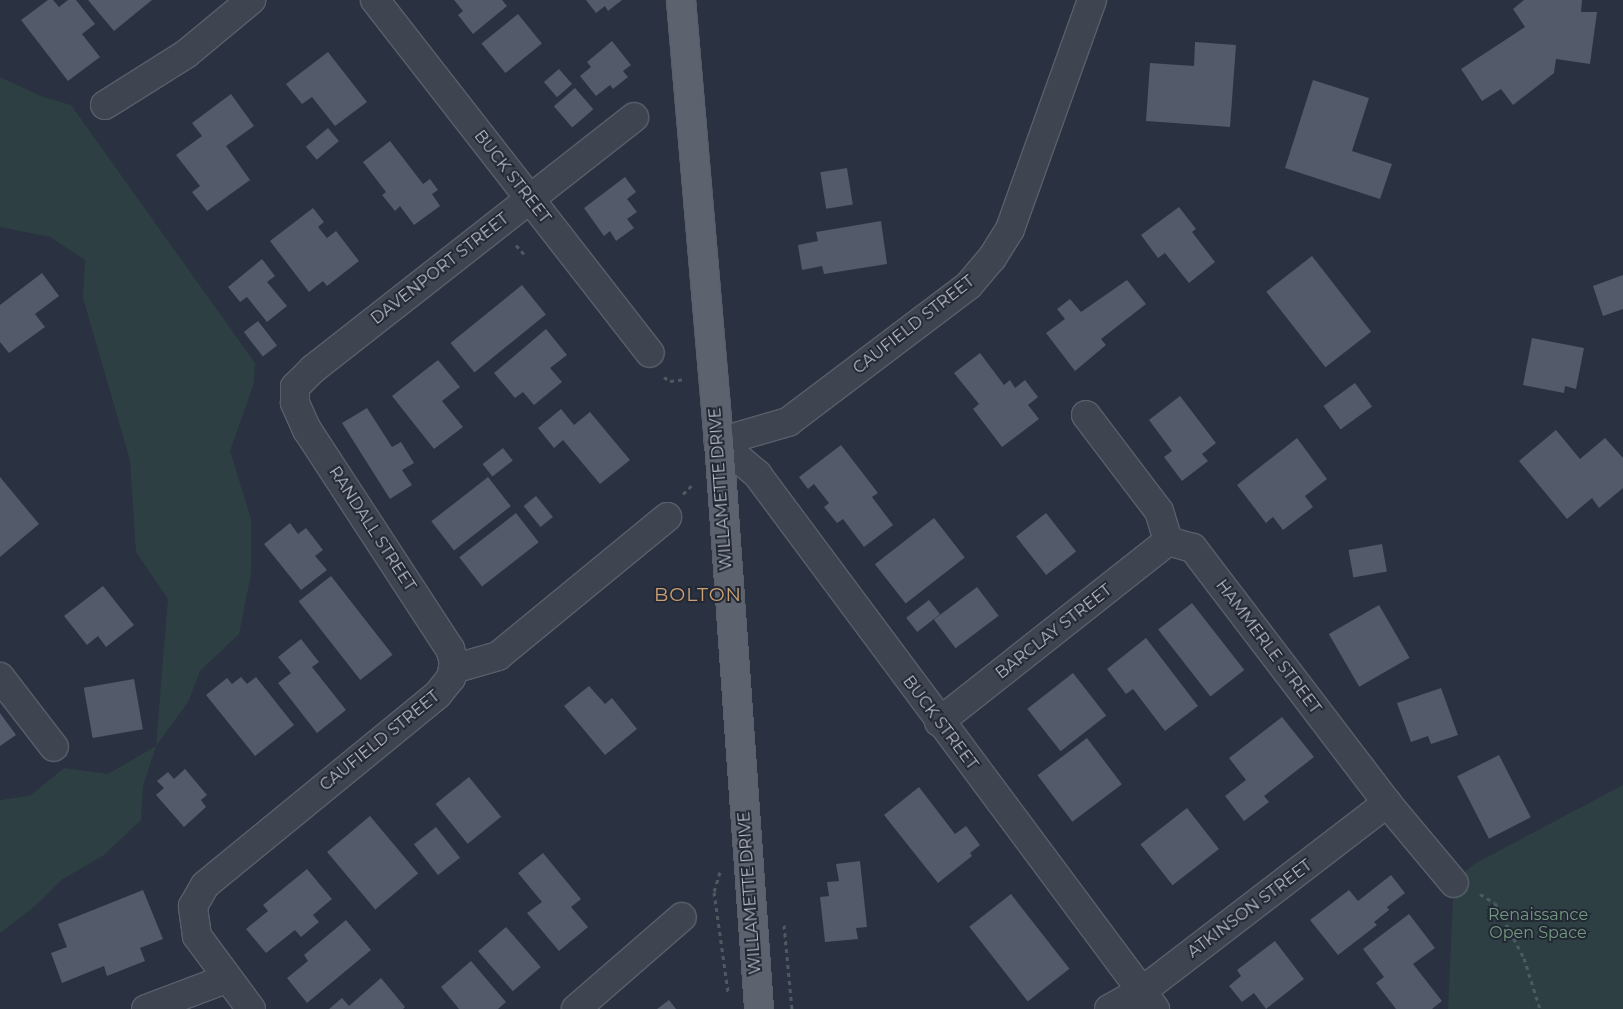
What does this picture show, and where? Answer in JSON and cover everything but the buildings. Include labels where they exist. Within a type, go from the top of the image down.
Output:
[{"type":"main road","name":"WILLAMETTE DRIVE","points":[[681,0],[719,442],[759,1009]]},
{"type":"street","points":[[105,105],[186,54],[251,0]]},
{"type":"street","name":"BUCK STREET","points":[[375,0],[650,353]]},
{"type":"street","name":"CAUFIELD STREET","points":[[719,442],[788,422],[975,279],[1010,228],[1092,0]]},
{"type":"street","name":"DAVENPORT STREET","points":[[296,387],[313,369],[634,117]]},
{"type":"street","name":"RANDALL STREET","points":[[296,387],[295,403],[307,430],[450,649],[453,669]]},
{"type":"street","points":[[1086,415],[1159,511],[1168,541]]},
{"type":"street","name":"BUCK STREET","points":[[719,442],[757,474],[939,722],[1148,1000]]},
{"type":"street","points":[[453,669],[498,656],[667,517]]},
{"type":"street","name":"BARCLAY STREET","points":[[939,722],[1168,541]]},
{"type":"street","name":"HAMMERLE STREET","points":[[1168,541],[1193,548],[1387,803],[1454,884]]},
{"type":"street","name":"CAUFIELD STREET","points":[[226,979],[197,936],[193,906],[205,885],[226,864],[438,694],[447,686],[453,669]]},
{"type":"street","points":[[0,677],[54,746]]},
{"type":"street","name":"ATKINSON STREET","points":[[1109,1009],[1148,1000],[1387,803]]},
{"type":"street","points":[[576,1009],[682,917]]},
{"type":"street","points":[[146,1009],[226,979],[251,1009]]},
{"type":"path","points":[[1489,897],[1495,903],[1524,958],[1540,1009]]},
{"type":"path","points":[[790,982],[792,1009]]},
{"type":"green space","points":[[0,77],[43,97],[71,105],[255,363],[254,383],[230,451],[251,519],[251,574],[239,634],[200,671],[188,702],[156,746],[168,599],[136,552],[130,460],[83,298],[85,260],[50,237],[0,227]]},
{"type":"green space","points":[[156,746],[143,786],[141,820],[104,855],[61,880],[35,906],[0,933],[0,800],[30,796],[64,768],[108,774]]},
{"type":"green space","name":"Renaissance Open Space","points":[[1623,785],[1623,1009],[1448,1009],[1454,880],[1476,863]]},
{"type":"district","name":"BOLTON","points":[[698,595]]}]
